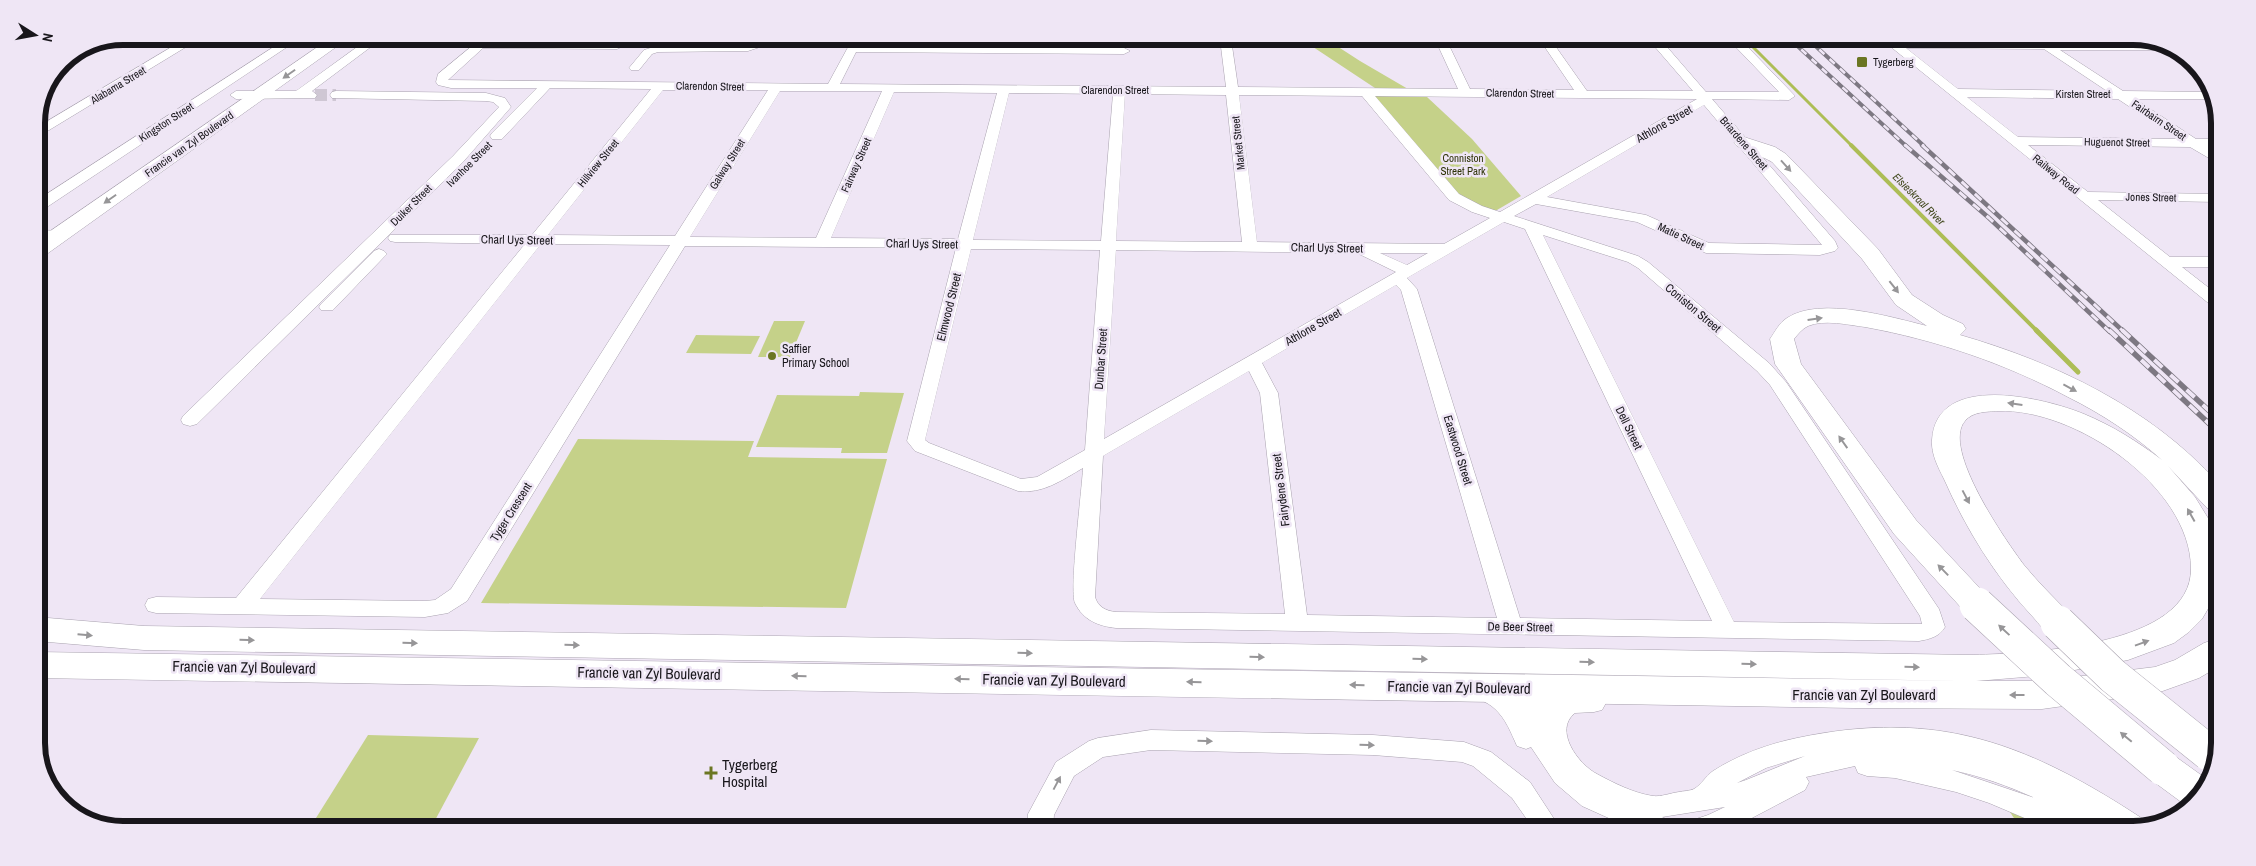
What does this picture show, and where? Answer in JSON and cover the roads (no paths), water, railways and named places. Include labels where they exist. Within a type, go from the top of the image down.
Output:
[{"type":"main road","name":"Francie van Zyl Boulevard","points":[[45,226],[309,45]]},
{"type":"main road","name":"Francie van Zyl Boulevard","points":[[45,245],[331,45]]},
{"type":"main road","points":[[1744,143],[1768,151],[1779,158],[1860,244],[1912,307],[1934,320],[2006,353],[2036,371],[2106,407],[2153,439],[2192,472],[2211,494]]},
{"type":"main road","points":[[2036,371],[2006,358],[1928,334],[1846,318],[1813,318],[1800,322],[1789,328],[1782,340],[1788,364],[1905,527],[1977,605],[2058,680],[2195,791]]},
{"type":"main road","name":"Francie van Zyl Boulevard","points":[[45,666],[1472,674],[1557,661],[1944,668],[2022,666],[2091,655],[2119,651],[2146,643],[2178,624],[2197,603],[2206,585],[2207,562],[2196,524],[2173,489],[2141,458],[2082,424],[2030,406],[1989,403],[1963,409],[1956,413],[1948,427],[1946,436],[1946,452],[1964,492],[1986,532],[2022,584],[2058,623],[2091,655],[2112,676],[2210,755]]},
{"type":"main road","name":"Francie van Zyl Boulevard","points":[[45,630],[144,638],[1472,674],[1528,689],[1854,694],[2042,695],[2157,680],[2187,669],[2211,655]]},
{"type":"street","name":"Alabama Street","points":[[45,129],[184,45]]},
{"type":"street","name":"Kingston Street","points":[[45,202],[284,45]]},
{"type":"street","points":[[299,95],[367,45]]},
{"type":"street","points":[[442,82],[442,77],[480,45],[617,46]]},
{"type":"street","points":[[635,68],[652,50],[674,47],[748,48],[756,45]]},
{"type":"street","points":[[832,88],[854,45]]},
{"type":"street","name":"Market Street","points":[[1227,45],[1250,247]]},
{"type":"street","points":[[1443,45],[1466,93]]},
{"type":"street","points":[[1549,45],[1583,94]]},
{"type":"street","name":"Briardene Street","points":[[1659,45],[1830,244],[1830,248]]},
{"type":"street","name":"Clarendon Street","points":[[442,82],[832,88],[1583,94],[1704,97],[1789,96],[1740,45]]},
{"type":"street","name":"Railway Road","points":[[2048,47],[1895,45],[2211,297]]},
{"type":"street","points":[[2048,47],[2130,45]]},
{"type":"street","name":"Fairbairn Street","points":[[2048,47],[2211,155]]},
{"type":"street","points":[[852,49],[1124,51]]},
{"type":"street","name":"Ivanhoe Street","points":[[327,307],[547,85]]},
{"type":"street","name":"Hillview Street","points":[[537,240],[660,86]]},
{"type":"street","name":"Galway Street","points":[[679,241],[776,87]]},
{"type":"street","name":"Fairway Street","points":[[821,243],[890,88]]},
{"type":"street","name":"Elmwood Street","points":[[916,437],[1004,89]]},
{"type":"street","name":"Dunbar Street","points":[[1105,619],[1091,611],[1084,597],[1119,90]]},
{"type":"street","name":"Coniston Street","points":[[1365,92],[1454,197],[1470,206],[1622,254],[1639,263],[1770,374],[1931,614],[1934,627]]},
{"type":"street","name":"Kirsten Street","points":[[1954,93],[2206,96]]},
{"type":"street","points":[[236,95],[315,95]]},
{"type":"street","name":"Duiker Street","points":[[190,420],[458,159],[505,108],[502,102],[486,97],[336,95]]},
{"type":"street","points":[[1652,95],[1683,114]]},
{"type":"street","name":"Athlone Street","points":[[916,437],[919,445],[925,449],[1024,486],[1040,484],[1683,114],[1704,97]]},
{"type":"street","name":"Huguenot Street","points":[[2015,141],[2211,143]]},
{"type":"street","name":"Jones Street","points":[[2084,196],[2211,198]]},
{"type":"street","name":"Matie Street","points":[[1534,199],[1641,218],[1701,247],[1710,249],[1820,250],[1830,248]]},
{"type":"street","name":"Dell Street","points":[[1530,226],[1727,630]]},
{"type":"street","points":[[45,233],[60,234]]},
{"type":"street","name":"Charl Uys Street","points":[[395,238],[1450,249]]},
{"type":"street","points":[[242,606],[537,240]]},
{"type":"street","name":"Tyger Crescent","points":[[156,605],[425,609],[440,606],[454,599],[463,590],[679,241]]},
{"type":"street","points":[[1358,248],[1404,275]]},
{"type":"street","points":[[2166,262],[2211,262]]},
{"type":"street","name":"Eastwood Street","points":[[1404,275],[1511,626]]},
{"type":"street","name":"Fairydene Street","points":[[1253,362],[1264,380],[1269,393],[1297,623]]},
{"type":"street","name":"De Beer Street","points":[[1105,619],[1919,633],[1934,627]]},
{"type":"street","points":[[1557,661],[1543,669],[1524,697],[1529,714],[1548,757],[1558,772],[1589,797],[1606,807],[1644,821]]},
{"type":"street","points":[[1472,674],[1486,691],[1505,702],[1515,714],[1544,773],[1566,793],[1586,807],[1612,821]]},
{"type":"street","points":[[1528,689],[1548,715],[1554,738],[1564,759],[1583,779],[1611,794],[1654,807],[1702,798],[1722,797],[1749,790],[1800,768],[1822,762],[1883,753],[1931,754],[1960,759],[2023,780],[2069,802],[2098,821]]},
{"type":"street","points":[[1554,738],[1558,715],[1570,703],[1788,705],[1854,694]]},
{"type":"street","points":[[1702,798],[1710,789],[1748,765],[1783,752],[1844,738],[1883,735],[1909,736],[1943,739],[1990,751],[2023,763],[2064,782],[2100,803],[2126,821]]},
{"type":"street","points":[[1040,821],[1041,814],[1064,769],[1098,748],[1151,740],[1374,745],[1464,752],[1482,759],[1521,790],[1542,821]]},
{"type":"street","points":[[1702,798],[1779,765],[1824,752],[1889,744],[1931,746],[1963,752],[2023,772],[2077,798],[2112,821]]},
{"type":"street","points":[[1722,821],[1791,784],[1833,772],[1880,764],[1906,762],[1932,765],[1992,780],[2022,792],[2078,821]]},
{"type":"street","points":[[1880,764],[1926,774],[1993,793],[2060,821]]},
{"type":"waterway","name":"Elsieskraal River","points":[[1751,45],[2078,372]]},
{"type":"tunnel","points":[[315,95],[336,95]]},
{"type":"railway","points":[[1796,45],[1906,146]]},
{"type":"railway","points":[[1814,45],[1924,146]]},
{"type":"railway","points":[[1905,145],[1989,218],[2110,332]]},
{"type":"railway","points":[[1922,145],[2124,332]]},
{"type":"railway","points":[[2109,330],[2211,425]]},
{"type":"railway","points":[[2122,330],[2211,412]]},
{"type":"place","name":"Tygerberg","points":[[1862,62]]},
{"type":"place","name":"Saffier Primary School","points":[[772,356]]},
{"type":"place","name":"Tygerberg Hospital","points":[[711,773]]},
{"type":"park label","name":"Conniston Street Park","points":[[1463,164]]}]
